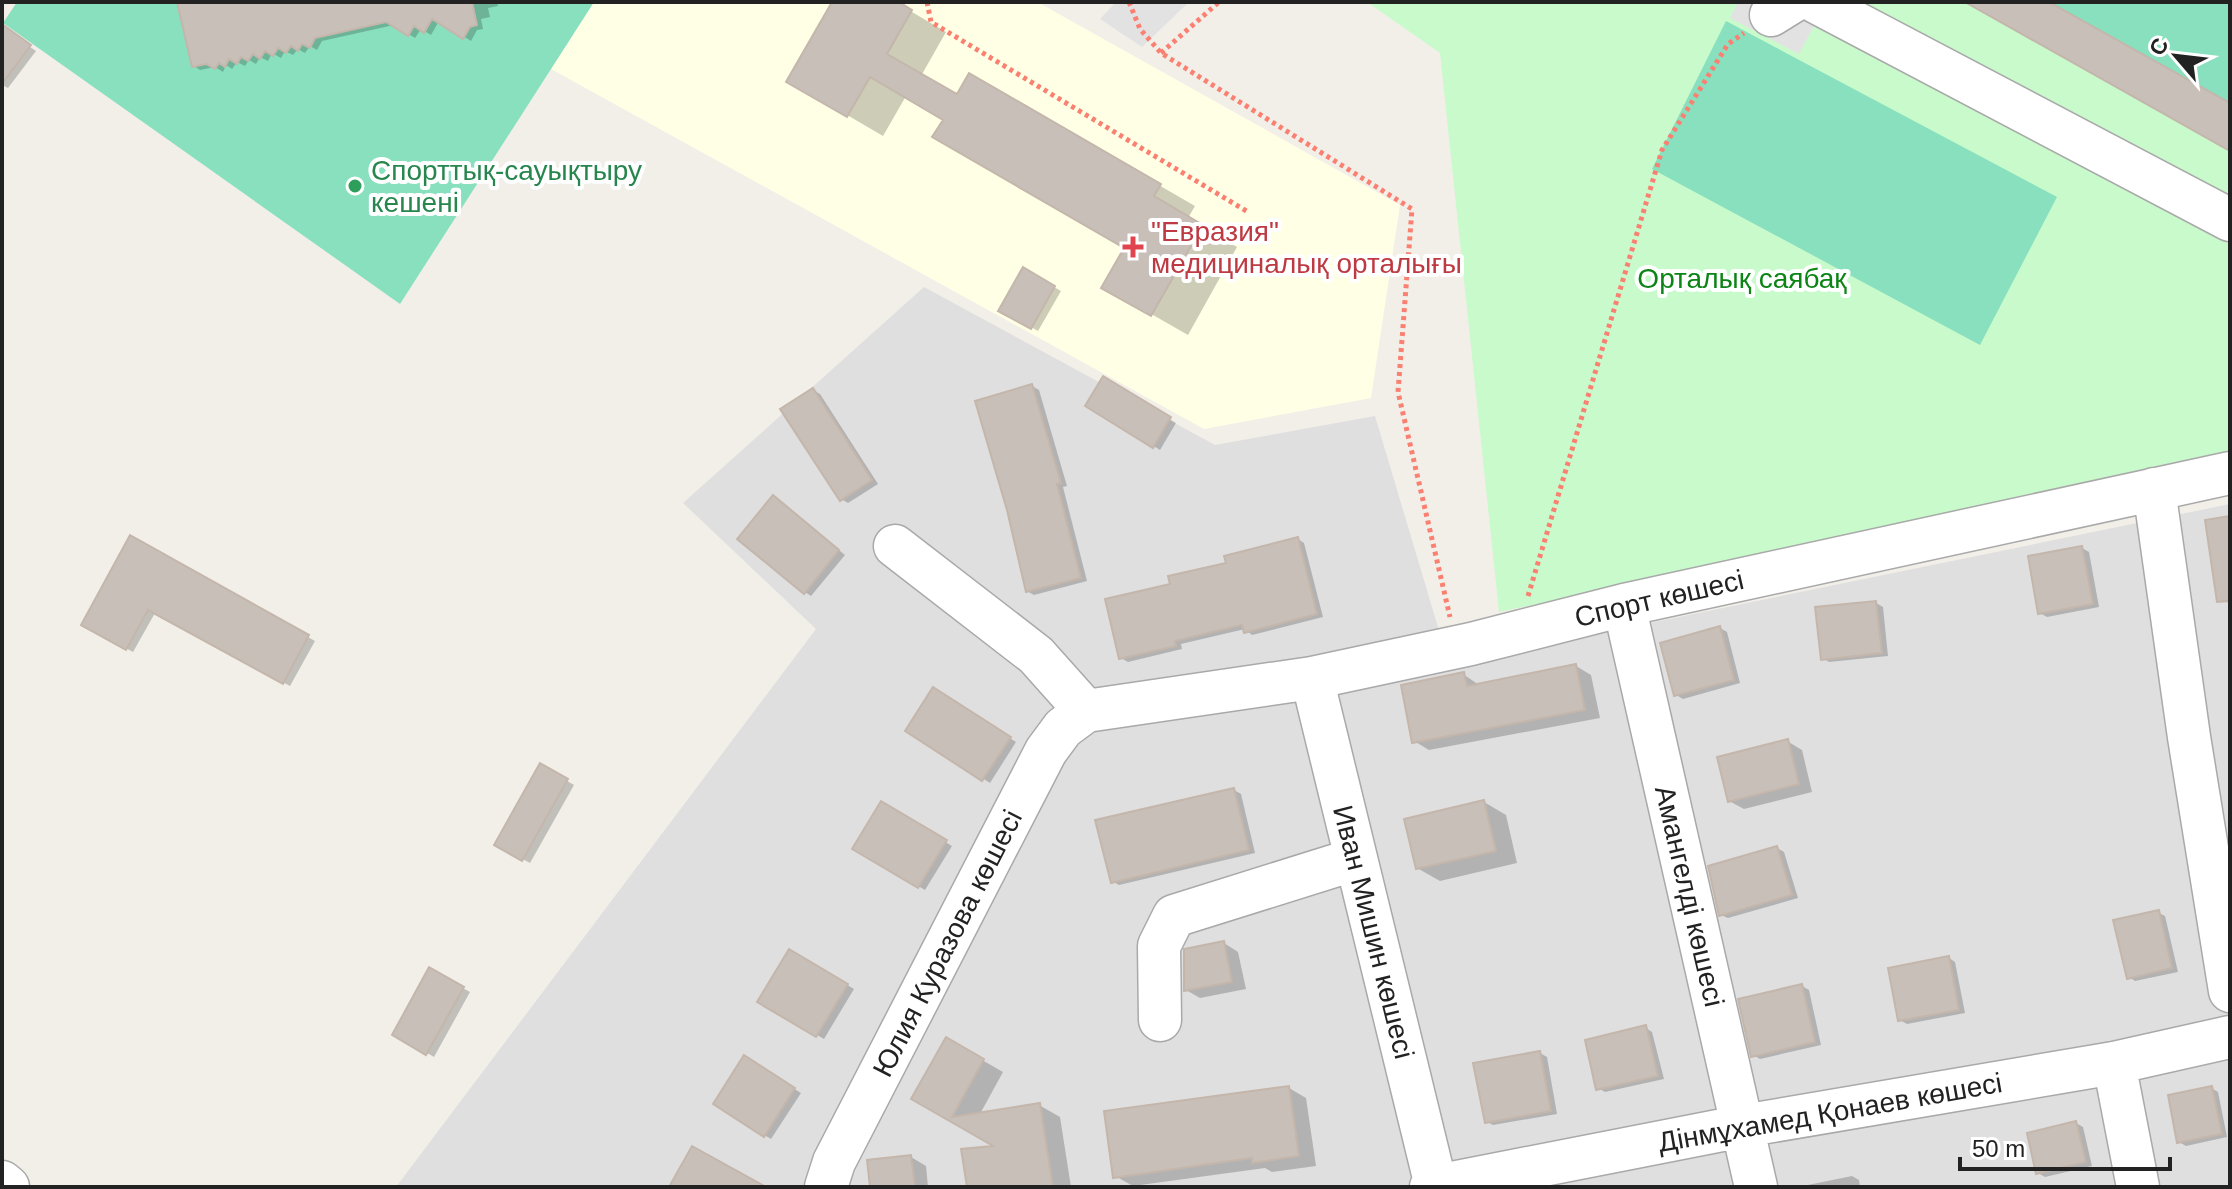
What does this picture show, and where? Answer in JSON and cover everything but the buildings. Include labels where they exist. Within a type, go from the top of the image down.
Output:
[{"type":"street","points":[[1816,2],[2230,220]]},
{"type":"street","name":"Спорт көшесі","points":[[1086,711],[1312,678],[1457,647],[1624,605],[2230,473]]},
{"type":"street","points":[[2154,489],[2189,737],[2230,991]]},
{"type":"street","points":[[895,546],[1036,655],[1086,711]]},
{"type":"street","name":"Амангелді көшесі","points":[[1624,605],[1756,1187]]},
{"type":"street","name":"Иван Мишин көшесі","points":[[1312,678],[1433,1186]]},
{"type":"street","name":"Юлия Куразова көшесі","points":[[826,1187],[834,1162],[1046,751],[1063,728],[1086,711]]},
{"type":"street","points":[[1160,1020],[1159,946],[1174,916],[1356,859]]},
{"type":"street","name":"Дінмұхамед Қонаев көшесі","points":[[1433,1186],[1743,1126],[2114,1063],[2230,1037]]},
{"type":"street","points":[[2114,1063],[2138,1187]]},
{"type":"street","points":[[2,1182],[8,1187]]},
{"type":"path","points":[[927,2],[931,22],[1248,212]]},
{"type":"path","points":[[1129,2],[1140,29],[1161,53],[1412,209],[1398,392],[1457,647]]},
{"type":"path","points":[[1161,53],[1219,2]]},
{"type":"path","points":[[1518,632],[1662,150],[1728,44],[1782,9]]},
{"type":"shaded area","name":"\"Евразия\" медициналық орталығы","points":[[594,2],[1041,2],[1400,205],[1371,398],[1204,429],[551,69]]},
{"type":"shaded area","points":[[1116,2],[1189,2],[1142,47],[1100,19]]},
{"type":"shaded area","points":[[1738,2],[1794,2],[1819,16],[1799,54],[1730,18]]},
{"type":"shaded area","points":[[924,287],[1215,445],[1375,416],[1449,664],[2230,504],[2230,1187],[396,1187],[816,629],[683,503]]},
{"type":"green space","name":"Спорттық-сауықтыру кешені","points":[[17,2],[594,2],[400,304],[3,23]]},
{"type":"green space","name":"Орталық саябақ","points":[[1367,2],[2230,2],[2230,455],[1499,612],[1440,53]]},
{"type":"green space","points":[[1965,2],[2230,2],[2230,151]]},
{"type":"green space","points":[[1726,21],[2057,197],[1980,345],[1652,169]]},
{"type":"place","name":"Спорттық-сауықтыру кешені","points":[[355,186]]},
{"type":"place","name":"\"Евразия\" медициналық орталығы","points":[[1133,247]]}]
